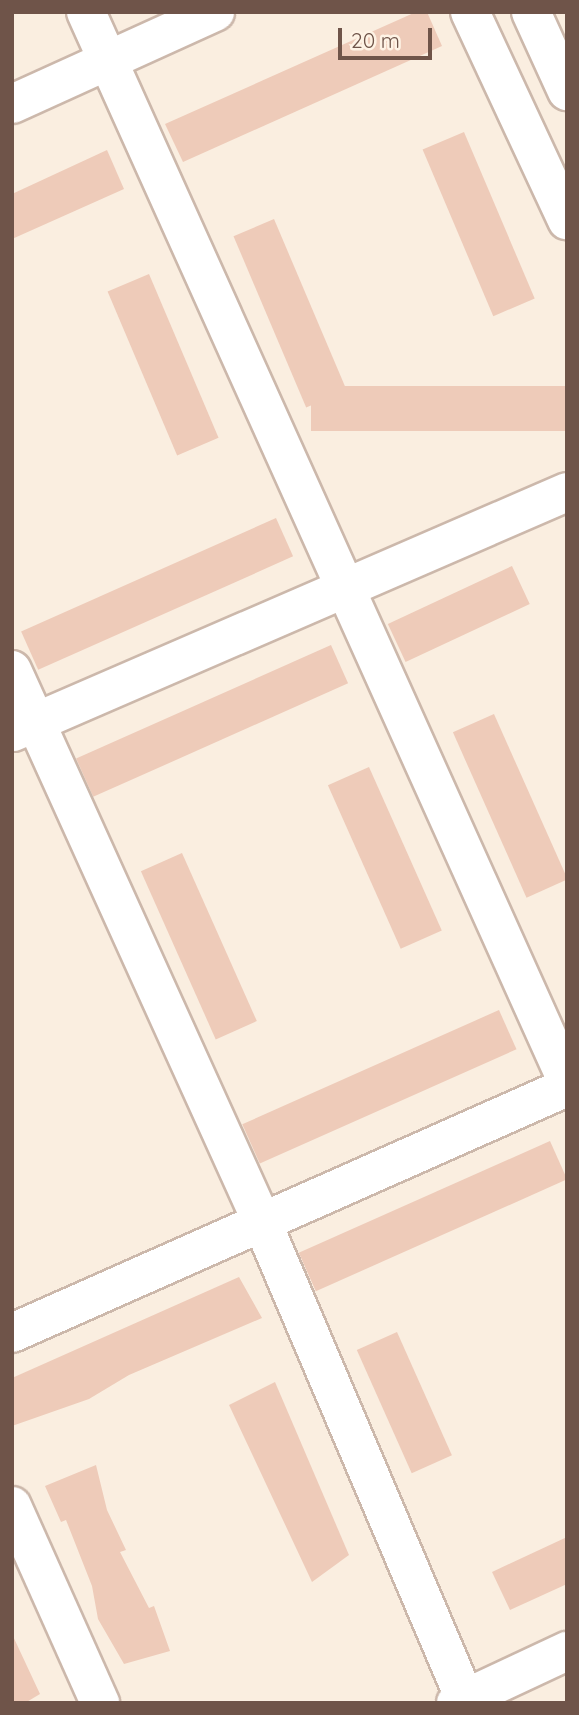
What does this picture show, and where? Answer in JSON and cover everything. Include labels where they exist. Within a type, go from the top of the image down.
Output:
[{"type":"street","points":[[86,12],[567,1082]]},
{"type":"street","points":[[12,104],[215,12]]},
{"type":"street","points":[[470,12],[567,220]]},
{"type":"street","points":[[531,12],[567,91]]},
{"type":"street","points":[[24,728],[567,492]]},
{"type":"street","points":[[12,670],[24,728],[262,1222],[460,1701],[567,1651]]},
{"type":"street","points":[[12,1333],[567,1087]]},
{"type":"street","points":[[12,1506],[100,1703]]},
{"type":"building","points":[[416,12],[427,12],[442,46],[183,162],[165,124]]},
{"type":"building","points":[[464,132],[535,299],[493,316],[423,150]]},
{"type":"building","points":[[107,150],[124,189],[12,239],[12,194]]},
{"type":"building","points":[[274,219],[347,390],[306,407],[233,236]]},
{"type":"building","points":[[149,274],[219,438],[177,455],[108,292]]},
{"type":"building","points":[[311,386],[567,386],[567,431],[311,431]]},
{"type":"building","points":[[276,518],[293,556],[38,670],[21,631]]},
{"type":"building","points":[[512,566],[530,604],[406,662],[388,624]]},
{"type":"building","points":[[331,645],[348,683],[93,797],[76,758]]},
{"type":"building","points":[[494,714],[567,878],[527,898],[453,732]]},
{"type":"building","points":[[369,767],[442,931],[401,949],[328,785]]},
{"type":"building","points":[[182,853],[257,1021],[216,1039],[141,871]]},
{"type":"building","points":[[499,1010],[516,1049],[260,1164],[242,1124]]},
{"type":"building","points":[[550,1141],[567,1179],[316,1291],[299,1253]]},
{"type":"building","points":[[239,1277],[262,1318],[129,1375],[89,1399],[12,1426],[12,1378]]},
{"type":"building","points":[[397,1332],[452,1455],[412,1473],[357,1350]]},
{"type":"building","points":[[275,1382],[349,1555],[312,1582],[229,1405]]},
{"type":"building","points":[[96,1465],[107,1510],[126,1550],[120,1552],[149,1608],[154,1606],[170,1651],[124,1664],[98,1619],[92,1586],[66,1520],[61,1522],[45,1486]]},
{"type":"building","points":[[567,1537],[567,1584],[510,1610],[492,1572]]},
{"type":"building","points":[[12,1634],[40,1694],[25,1703],[12,1703]]}]
